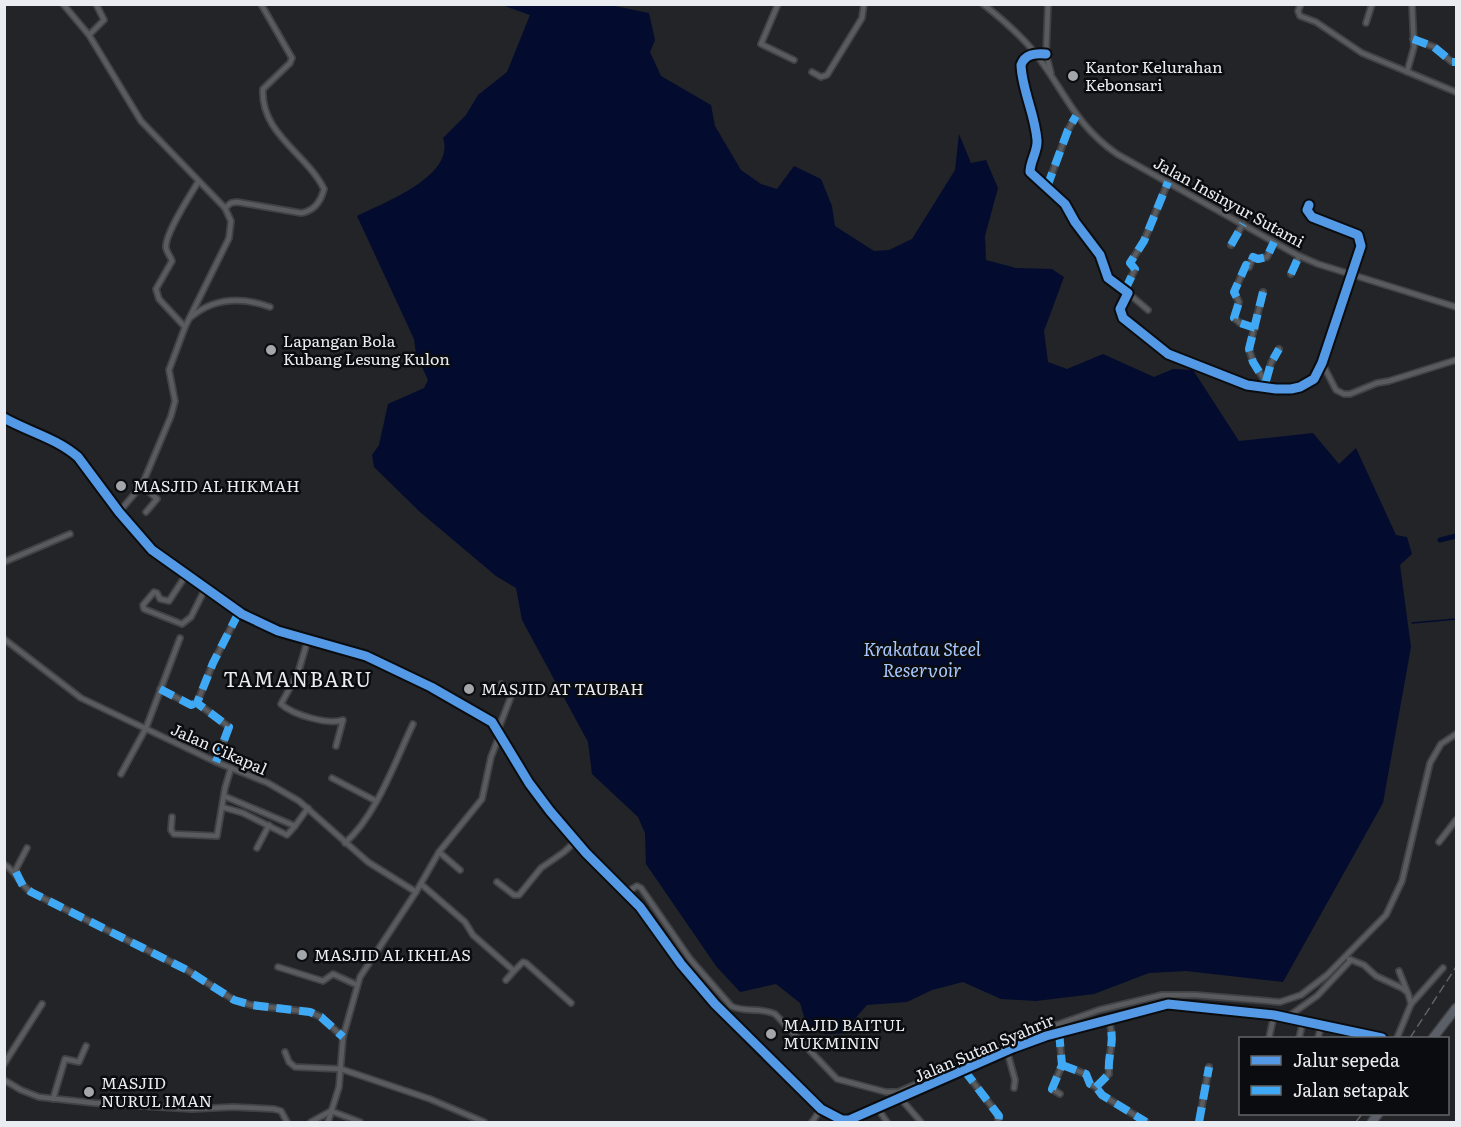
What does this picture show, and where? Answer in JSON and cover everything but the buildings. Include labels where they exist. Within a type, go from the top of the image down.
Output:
[{"type":"highway","points":[[1434,1037],[1456,1008]]},
{"type":"street","points":[[63,4],[89,35],[141,122],[225,208],[231,221],[229,238],[185,327],[169,370],[174,405],[142,485],[119,512]]},
{"type":"street","points":[[89,35],[104,20],[96,4]]},
{"type":"street","points":[[225,208],[237,202],[301,213],[308,212],[316,206],[324,193],[324,187],[317,178],[269,123],[262,95],[263,89],[290,63],[292,58],[261,4]]},
{"type":"street","points":[[778,4],[761,44],[794,60]]},
{"type":"street","points":[[812,72],[821,77],[827,75],[862,18],[864,4]]},
{"type":"street","name":"Jalan Insinyur Sutami","points":[[984,4],[1014,30],[1035,53],[1076,116],[1095,137],[1110,149],[1299,256],[1350,276],[1456,307]]},
{"type":"street","points":[[1047,4],[1046,54],[1053,79]]},
{"type":"street","points":[[1301,4],[1298,14],[1303,18],[1317,22],[1362,52],[1456,92]]},
{"type":"street","points":[[1366,23],[1372,4]]},
{"type":"street","points":[[1407,72],[1413,53],[1410,5]]},
{"type":"street","points":[[1413,39],[1434,47],[1444,56],[1456,62]]},
{"type":"street","points":[[1046,54],[1035,53],[1025,58],[1020,65],[1037,140],[1030,170],[1032,175],[1065,204],[1075,222],[1100,255],[1108,278],[1148,310]]},
{"type":"street","points":[[1047,188],[1068,130],[1076,116]]},
{"type":"street","points":[[185,327],[163,304],[156,289],[172,261],[166,249],[167,242],[198,182]]},
{"type":"street","points":[[1168,183],[1144,241],[1130,263],[1135,269],[1120,309],[1123,318],[1168,354],[1247,385],[1291,389],[1308,383],[1317,375],[1322,363],[1361,246],[1358,236],[1312,217],[1307,210],[1308,205]]},
{"type":"street","points":[[1231,245],[1243,224]]},
{"type":"street","points":[[1255,328],[1240,323],[1234,318],[1239,302],[1234,292],[1246,265],[1249,267],[1253,257],[1264,259],[1274,242]]},
{"type":"street","points":[[1291,274],[1299,256]]},
{"type":"street","points":[[1263,292],[1249,349],[1250,356],[1269,388]]},
{"type":"street","points":[[185,327],[192,316],[218,302],[241,300],[270,307]]},
{"type":"street","points":[[1266,381],[1271,363],[1280,349]]},
{"type":"street","points":[[1322,363],[1336,390],[1350,394],[1377,383],[1456,360]]},
{"type":"street","points":[[4,418],[53,439],[69,449],[152,550],[239,612],[266,627],[351,650],[387,665],[488,719],[499,732],[529,783],[591,858],[640,907],[681,964],[715,1004],[821,1109],[842,1120],[849,1121]]},
{"type":"street","points":[[142,485],[157,499],[146,512]]},
{"type":"street","points":[[4,562],[70,534]]},
{"type":"street","points":[[186,575],[169,601],[160,599],[154,592],[143,605],[144,609],[182,624],[191,617],[205,589]]},
{"type":"street","points":[[197,703],[213,663],[239,612]]},
{"type":"street","points":[[121,774],[146,728],[180,638]]},
{"type":"street","name":"Jalan Cikapal","points":[[4,639],[81,698],[216,762],[268,783],[308,808],[345,843],[383,873],[416,892]]},
{"type":"street","points":[[308,639],[298,673],[281,704],[322,721],[333,723],[342,720],[336,746]]},
{"type":"street","points":[[328,1122],[339,1087],[343,1037],[357,985],[439,852],[482,799],[493,750],[512,694],[501,684]]},
{"type":"street","points":[[160,689],[190,705],[197,703]]},
{"type":"street","points":[[197,703],[229,727],[216,762]]},
{"type":"street","points":[[345,843],[357,832],[376,801],[412,724]]},
{"type":"street","points":[[627,892],[636,886],[641,888],[690,959],[731,1006],[738,1010],[765,1009],[775,1014],[837,1080],[893,1093],[1039,1031],[1099,1010],[1162,995],[1195,995],[1280,1002],[1294,999],[1327,975],[1386,915],[1402,881],[1430,763],[1441,744],[1456,734]]},
{"type":"street","points":[[172,817],[171,830],[174,834],[216,837],[231,768]]},
{"type":"street","points":[[332,778],[376,801]]},
{"type":"street","points":[[224,796],[295,826]]},
{"type":"street","points":[[222,807],[242,812],[287,835],[308,808]]},
{"type":"street","points":[[1439,842],[1456,820]]},
{"type":"street","points":[[257,848],[269,825]]},
{"type":"street","points":[[496,882],[514,895],[519,895],[541,868],[576,841]]},
{"type":"street","points":[[15,871],[27,848]]},
{"type":"street","points":[[439,852],[460,870]]},
{"type":"street","points":[[4,864],[15,871],[23,886],[30,892],[187,970],[234,1000],[251,1005],[310,1012],[321,1017],[343,1037]]},
{"type":"street","points":[[421,884],[465,922],[473,935],[514,971]]},
{"type":"street","points":[[1347,956],[1350,961],[1364,965],[1376,976],[1399,986],[1408,993]]},
{"type":"street","points":[[1286,1018],[1317,996],[1350,961]]},
{"type":"street","points":[[506,980],[523,962],[526,963],[571,1003]]},
{"type":"street","points":[[278,967],[323,981],[333,974],[357,985]]},
{"type":"street","points":[[1397,1037],[1411,1004],[1443,968]]},
{"type":"street","points":[[1399,970],[1411,1004]]},
{"type":"street","points":[[4,1064],[42,1004]]},
{"type":"street","name":"Jalan Sutan Syahrir","points":[[849,1121],[1006,1052],[1059,1032],[1168,1004],[1274,1016],[1377,1037]]},
{"type":"street","points":[[1269,1037],[1274,1016]]},
{"type":"street","points":[[1096,1087],[1109,1074],[1108,1064],[1113,1041],[1108,1019]]},
{"type":"street","points":[[1299,1037],[1303,1022]]},
{"type":"street","points":[[1318,1037],[1321,1026]]},
{"type":"street","points":[[1059,1032],[1062,1065],[1052,1089],[1060,1094]]},
{"type":"street","points":[[53,1099],[65,1059],[79,1062],[86,1046]]},
{"type":"street","points":[[285,1052],[289,1062],[295,1067],[341,1069],[430,1099],[484,1122]]},
{"type":"street","points":[[1006,1052],[1015,1080],[1014,1088]]},
{"type":"street","points":[[1062,1065],[1086,1074],[1090,1084],[1096,1087],[1102,1095],[1146,1122]]},
{"type":"street","points":[[1199,1122],[1209,1067]]},
{"type":"street","points":[[964,1070],[999,1116],[998,1122]]},
{"type":"street","points":[[4,1080],[30,1094],[53,1099],[192,1109],[278,1109],[286,1122]]},
{"type":"street","points":[[901,1099],[921,1122]]},
{"type":"street","points":[[812,1122],[821,1109]]},
{"type":"street","points":[[878,1109],[886,1122]]},
{"type":"street","points":[[311,1122],[331,1111],[360,1122]]},
{"type":"water","name":"Krakatau Steel Reservoir","points":[[502,5],[610,5],[649,13],[655,40],[650,52],[661,76],[711,105],[715,126],[741,170],[761,184],[777,189],[794,166],[821,179],[832,206],[835,226],[874,251],[889,250],[912,239],[955,170],[959,134],[971,163],[986,160],[998,188],[985,236],[986,260],[1016,268],[1052,269],[1064,277],[1044,331],[1048,362],[1067,369],[1103,354],[1154,377],[1173,369],[1193,370],[1239,441],[1313,433],[1339,464],[1356,448],[1396,535],[1407,537],[1412,554],[1400,565],[1411,647],[1383,803],[1283,982],[1186,971],[1149,973],[1094,994],[1036,1001],[1001,999],[963,982],[932,990],[907,1002],[867,1005],[852,1022],[846,1033],[825,1034],[806,1023],[800,1003],[776,984],[740,992],[716,966],[646,864],[645,833],[638,817],[592,774],[588,742],[522,620],[516,588],[496,576],[420,512],[374,467],[372,455],[379,445],[388,404],[424,388],[428,380],[416,354],[414,339],[357,216],[399,196],[428,176],[439,164],[444,152],[443,138],[466,115],[478,95],[507,72],[530,15]]},
{"type":"waterway","points":[[1440,540],[1456,536]]},
{"type":"waterway","points":[[1412,623],[1456,619]]},
{"type":"railway","points":[[1411,1037],[1456,967]]},
{"type":"railway","points":[[1356,1122],[1361,1115]]},
{"type":"marked path","points":[[1413,39],[1434,47],[1452,62],[1456,62]]},
{"type":"marked path","points":[[1047,187],[1068,130],[1076,116]]},
{"type":"marked path","points":[[1125,290],[1135,269],[1130,263],[1144,241],[1168,182]]},
{"type":"marked path","points":[[1231,245],[1243,224]]},
{"type":"marked path","points":[[1255,328],[1240,323],[1234,318],[1239,302],[1234,292],[1246,265],[1249,267],[1253,257],[1258,259],[1267,257],[1274,242]]},
{"type":"marked path","points":[[1291,274],[1299,256]]},
{"type":"marked path","points":[[1263,292],[1249,349],[1253,362],[1269,388]]},
{"type":"marked path","points":[[1266,381],[1271,363],[1279,349]]},
{"type":"marked path","points":[[216,762],[229,727],[197,703],[213,663],[239,612]]},
{"type":"marked path","points":[[160,689],[191,705],[197,703]]},
{"type":"marked path","points":[[16,872],[23,886],[31,892],[187,970],[234,1000],[251,1005],[310,1012],[321,1017],[343,1037]]},
{"type":"marked path","points":[[1096,1087],[1109,1074],[1112,1034],[1108,1019]]},
{"type":"marked path","points":[[1059,1032],[1062,1065],[1052,1089],[1060,1094]]},
{"type":"marked path","points":[[1062,1065],[1086,1074],[1090,1084],[1096,1087],[1102,1095],[1146,1122]]},
{"type":"marked path","points":[[1199,1122],[1209,1067]]},
{"type":"marked path","points":[[964,1070],[999,1116],[998,1122]]},
{"type":"cycle path","points":[[1046,54],[1031,55],[1025,58],[1021,65],[1037,140],[1030,172],[1065,204],[1075,222],[1100,255],[1108,278],[1128,293],[1120,309],[1123,318],[1168,354],[1247,385],[1291,389],[1314,379],[1322,363],[1361,246],[1358,235],[1312,217],[1307,210],[1309,205]]},
{"type":"cycle path","points":[[4,418],[70,450],[152,550],[242,614],[278,631],[366,656],[431,687],[492,722],[529,783],[550,811],[586,853],[640,907],[681,964],[715,1004],[821,1109],[842,1120],[849,1120],[1013,1048],[1046,1036],[1168,1004],[1274,1015],[1377,1037]]},
{"type":"place","name":"Kantor Kelurahan Kebonsari","points":[[1073,76]]},
{"type":"place","name":"Lapangan Bola Kubang Lesung Kulon","points":[[271,350]]},
{"type":"place","name":"MASJID AL HIKMAH","points":[[121,486]]},
{"type":"place","name":"MASJID AT TAUBAH","points":[[469,689]]},
{"type":"place","name":"MASJID AL IKHLAS","points":[[302,955]]},
{"type":"place","name":"MAJID BAITUL MUKMININ","points":[[771,1034]]},
{"type":"place","name":"MASJID NURUL IMAN","points":[[89,1092]]},
{"type":"district","name":"TAMANBARU","points":[[298,680]]}]
